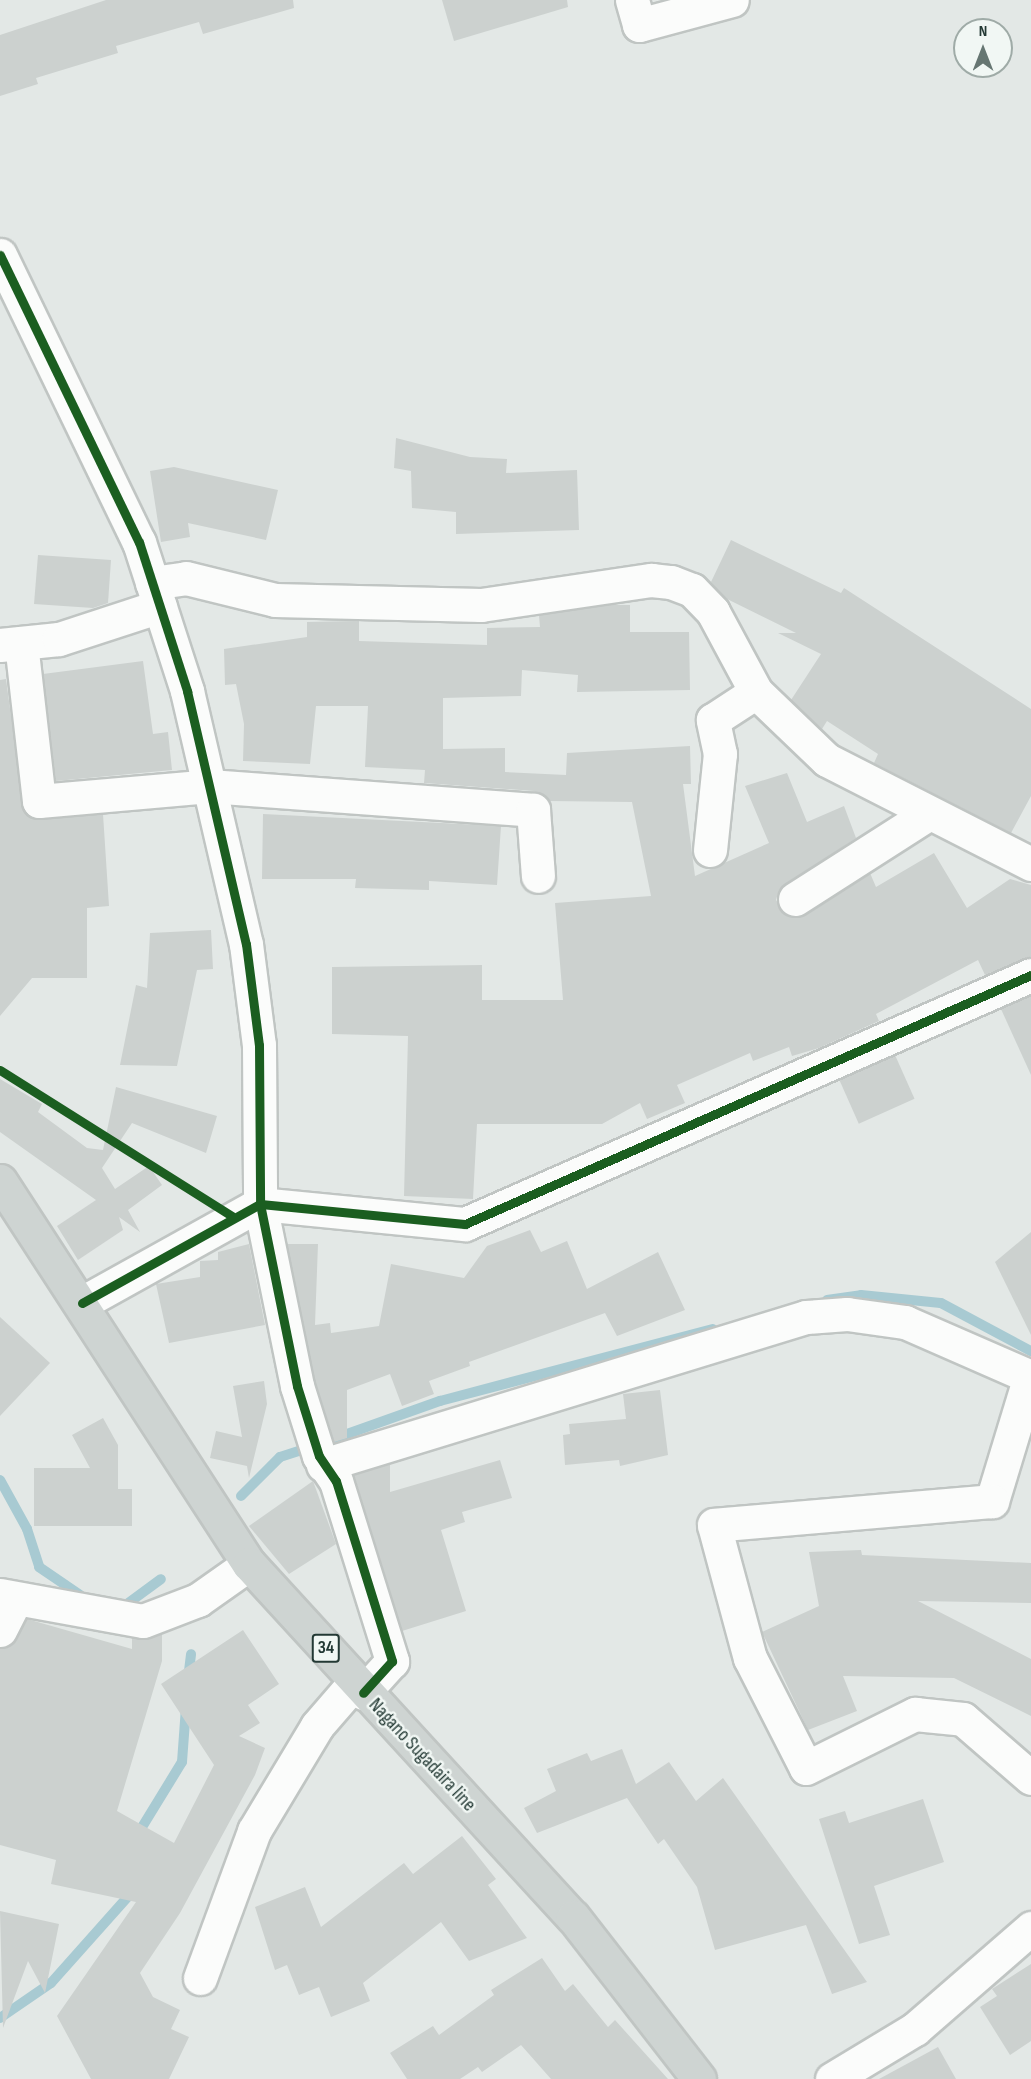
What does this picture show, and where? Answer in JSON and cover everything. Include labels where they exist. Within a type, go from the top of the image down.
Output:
[{"type":"main road","name":"Nagano Sugadaira line","points":[[0,1181],[82,1303],[249,1564],[359,1687],[573,1917],[699,2079]]},
{"type":"street","points":[[632,0],[639,25],[732,0]]},
{"type":"street","points":[[0,255],[139,542],[156,595],[209,786],[250,978],[258,1046],[260,1204],[318,1453],[336,1481],[392,1661],[359,1687],[317,1726],[254,1831],[200,1978]]},
{"type":"street","points":[[538,876],[533,810],[209,786],[39,801],[11,644],[60,639],[156,595],[186,578],[275,600],[481,605],[651,580],[671,582],[692,590],[713,612],[756,692],[827,760],[928,814],[1031,864]]},
{"type":"street","points":[[710,850],[720,754],[713,720],[756,692]]},
{"type":"street","points":[[795,899],[928,814]]},
{"type":"street","points":[[82,1303],[260,1204],[465,1224],[1031,975]]},
{"type":"street","points":[[318,1453],[806,1317],[847,1314],[905,1322],[1030,1376],[992,1501],[714,1525],[750,1658],[806,1767],[915,1714],[963,1719],[1031,1778]]},
{"type":"street","points":[[0,1630],[8,1598],[143,1621],[198,1600],[249,1564]]},
{"type":"street","points":[[831,2079],[915,2029],[1031,1928]]},
{"type":"building","points":[[106,0],[293,0],[294,8],[203,34],[199,22],[116,46],[118,53],[36,78],[38,84],[0,96],[0,35]]},
{"type":"building","points":[[442,0],[567,0],[568,7],[454,41]]},
{"type":"building","points":[[396,438],[470,457],[507,459],[506,473],[577,470],[579,530],[456,534],[456,512],[412,508],[411,471],[394,468]]},
{"type":"building","points":[[174,467],[278,490],[266,540],[188,523],[190,537],[161,542],[150,471]]},
{"type":"building","points":[[731,540],[841,593],[844,588],[1031,709],[1031,796],[1011,833],[874,763],[878,754],[827,721],[822,729],[791,700],[821,654],[778,633],[796,633],[725,598],[711,582]]},
{"type":"building","points":[[38,555],[111,560],[108,603],[93,608],[34,604]]},
{"type":"building","points":[[611,605],[630,605],[630,632],[689,632],[690,690],[577,692],[578,675],[522,670],[521,696],[443,698],[443,749],[505,748],[505,772],[566,775],[567,753],[690,746],[691,784],[683,784],[695,876],[769,843],[745,786],[787,773],[807,822],[844,806],[856,838],[779,890],[776,900],[786,915],[805,915],[870,873],[876,887],[934,853],[967,908],[1010,879],[1031,885],[1031,957],[985,975],[978,960],[876,1014],[879,1021],[819,1048],[792,1056],[789,1047],[753,1061],[750,1053],[677,1085],[685,1103],[647,1119],[640,1103],[602,1124],[477,1124],[473,1199],[404,1196],[408,1036],[332,1034],[332,967],[482,965],[482,1000],[563,1000],[555,903],[651,896],[632,802],[549,801],[534,791],[424,783],[425,770],[365,767],[368,706],[316,706],[310,764],[243,761],[244,724],[236,684],[225,685],[224,649],[307,637],[307,622],[354,621],[359,621],[359,641],[487,645],[487,628],[540,627],[539,615]]},
{"type":"building","points":[[143,661],[153,734],[168,732],[172,770],[56,781],[43,674]]},
{"type":"building","points":[[6,679],[24,812],[40,820],[103,814],[109,906],[87,908],[87,978],[32,978],[0,1016],[0,680]]},
{"type":"building","points":[[263,814],[501,826],[497,885],[429,881],[429,890],[355,888],[356,879],[262,879]]},
{"type":"building","points":[[211,930],[213,969],[197,970],[177,1066],[120,1065],[136,985],[147,988],[150,933]]},
{"type":"building","points":[[1031,995],[1031,1075],[1001,1009]]},
{"type":"building","points":[[895,1055],[915,1099],[859,1124],[839,1080]]},
{"type":"building","points":[[0,1079],[42,1104],[38,1112],[87,1148],[103,1150],[116,1087],[217,1116],[206,1153],[132,1123],[102,1168],[115,1189],[149,1166],[162,1185],[128,1210],[140,1232],[119,1217],[123,1230],[78,1260],[57,1226],[96,1200],[0,1132]]},
{"type":"building","points":[[530,1230],[541,1252],[567,1241],[587,1289],[658,1252],[685,1310],[617,1336],[605,1313],[469,1362],[470,1366],[429,1381],[434,1394],[402,1406],[390,1374],[347,1390],[347,1438],[334,1442],[315,1381],[287,1244],[318,1244],[315,1325],[330,1323],[331,1333],[379,1326],[391,1264],[464,1278],[487,1246]]},
{"type":"building","points":[[1031,1232],[1031,1335],[995,1262]]},
{"type":"building","points":[[249,1244],[265,1325],[169,1343],[156,1284],[200,1277],[200,1261],[218,1260],[218,1252]]},
{"type":"building","points":[[0,1317],[50,1363],[0,1416]]},
{"type":"building","points":[[264,1381],[267,1404],[249,1478],[247,1466],[210,1458],[216,1431],[242,1437],[233,1386]]},
{"type":"building","points":[[660,1390],[668,1455],[620,1466],[619,1460],[565,1465],[563,1435],[570,1434],[569,1424],[626,1419],[623,1394]]},
{"type":"building","points":[[103,1418],[118,1445],[118,1489],[132,1489],[132,1526],[34,1526],[34,1468],[90,1468],[72,1435]]},
{"type":"building","points":[[500,1460],[512,1498],[462,1512],[465,1522],[441,1530],[466,1611],[402,1631],[354,1475],[390,1464],[390,1492]]},
{"type":"building","points":[[313,1481],[336,1544],[289,1574],[249,1526]]},
{"type":"building","points":[[861,1550],[862,1555],[1031,1563],[1031,1603],[918,1601],[1031,1659],[1031,1716],[954,1678],[843,1676],[857,1711],[808,1730],[762,1632],[819,1606],[809,1552]]},
{"type":"building","points":[[27,1619],[132,1649],[132,1638],[162,1634],[162,1661],[117,1811],[174,1843],[214,1765],[161,1684],[243,1630],[279,1684],[248,1705],[260,1723],[239,1736],[265,1748],[255,1775],[180,1913],[140,1973],[153,1997],[180,2010],[171,2029],[189,2037],[169,2079],[91,2079],[57,2016],[136,1902],[51,1884],[56,1860],[0,1845],[0,1649],[11,1645]]},
{"type":"building","points":[[622,1749],[636,1784],[669,1762],[696,1801],[723,1778],[867,1982],[832,1994],[806,1925],[715,1950],[697,1887],[664,1839],[658,1844],[627,1798],[537,1833],[524,1808],[556,1791],[547,1769],[587,1753],[591,1761]]},
{"type":"building","points":[[923,1799],[944,1862],[874,1886],[890,1935],[859,1944],[819,1819],[845,1811],[849,1823]]},
{"type":"building","points":[[462,1836],[496,1879],[488,1885],[527,1938],[469,1961],[441,1922],[363,1983],[370,2001],[331,2017],[319,1987],[299,1995],[287,1965],[275,1970],[255,1907],[305,1887],[321,1927],[404,1863],[413,1874]]},
{"type":"building","points":[[0,1911],[59,1924],[45,1993],[28,1961],[3,2028]]},
{"type":"building","points":[[542,1958],[565,1991],[573,1984],[608,2027],[615,2020],[668,2079],[551,2079],[521,2045],[482,2072],[478,2067],[460,2079],[407,2079],[390,2053],[433,2026],[439,2035],[494,1995],[491,1990]]},
{"type":"building","points":[[1031,1964],[1031,2041],[1010,2055],[980,2007],[997,1996],[992,1989]]},
{"type":"building","points":[[938,2047],[956,2079],[879,2079]]},
{"type":"waterway","points":[[827,1300],[861,1295],[941,1303],[1031,1351]]},
{"type":"waterway","points":[[333,1439],[440,1401],[713,1329]]},
{"type":"waterway","points":[[241,1496],[280,1457],[313,1446]]},
{"type":"waterway","points":[[0,1480],[27,1529],[39,1567],[80,1595]]},
{"type":"waterway","points":[[118,1604],[127,1604],[161,1579]]},
{"type":"waterway","points":[[188,1679],[191,1654]]},
{"type":"waterway","points":[[136,1837],[182,1762],[186,1707]]},
{"type":"waterway","points":[[0,2018],[51,1983],[134,1890]]},
{"type":"cycle path","points":[[0,255],[139,542],[187,691],[246,944],[259,1045],[260,1204],[297,1386],[319,1456],[336,1481],[392,1661],[363,1693]]},
{"type":"cycle path","points":[[82,1303],[260,1204],[465,1224],[1031,975]]},
{"type":"cycle path","points":[[0,1070],[232,1216]]}]
